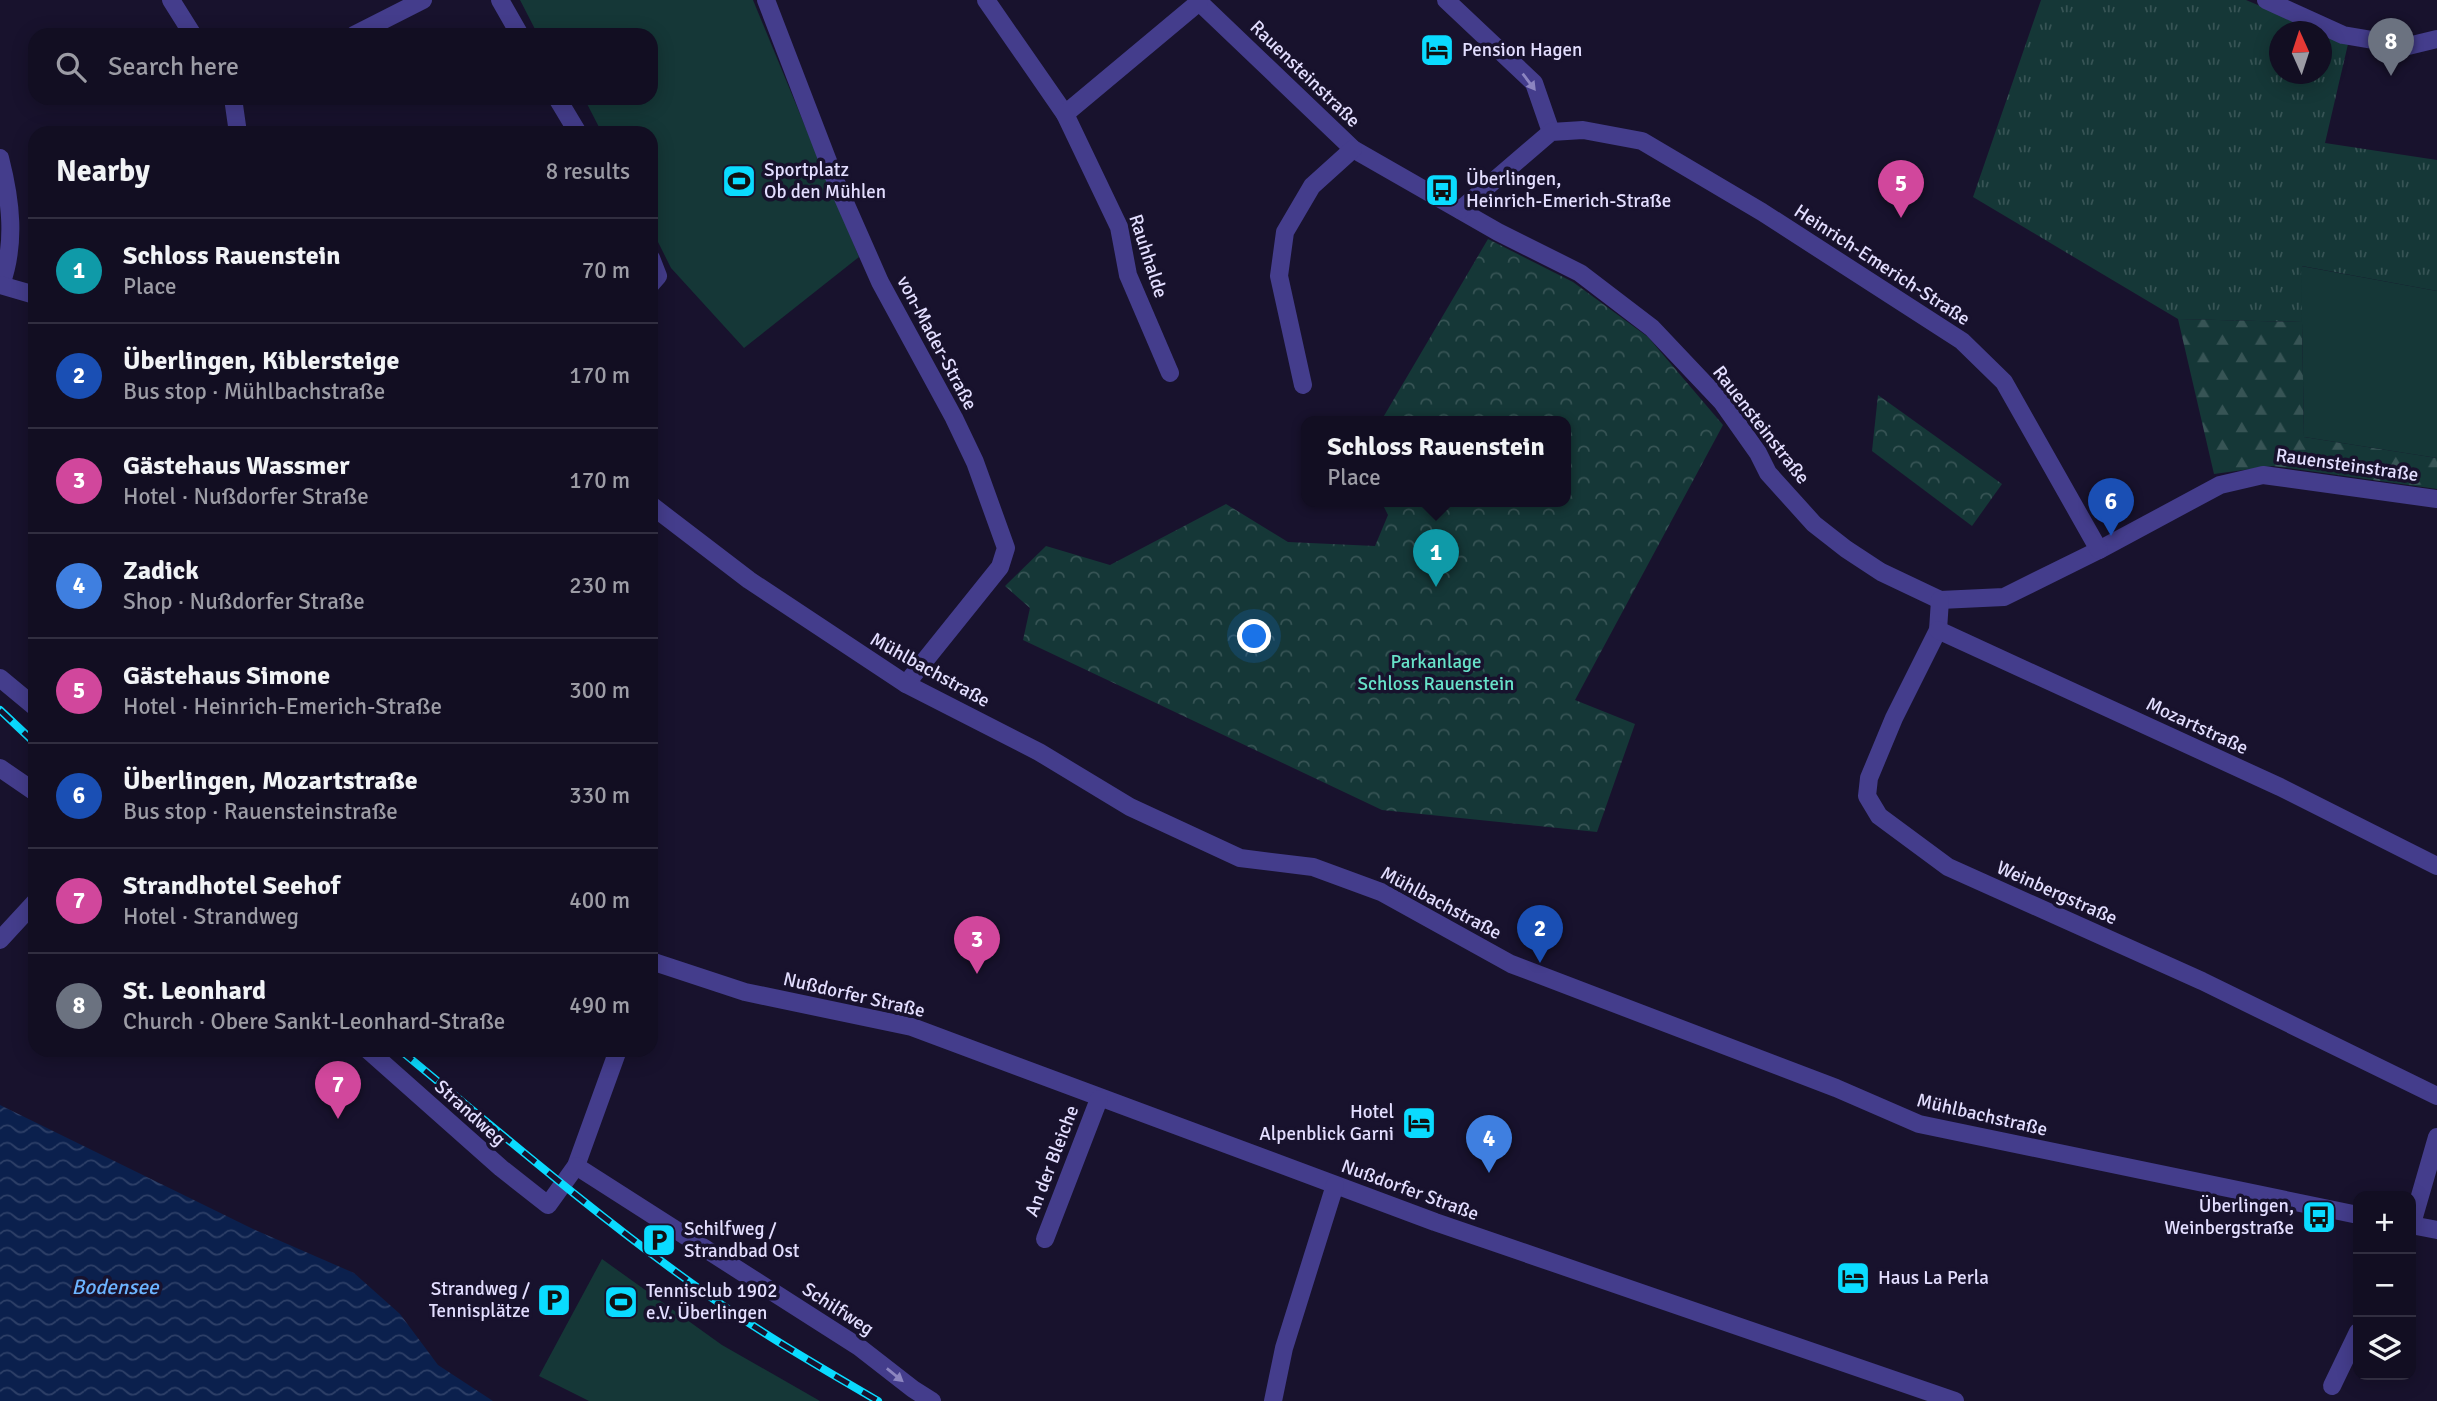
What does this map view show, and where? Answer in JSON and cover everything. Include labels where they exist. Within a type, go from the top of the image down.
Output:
[{"type":"street","points":[[171,0],[189,28]]},
{"type":"street","points":[[368,28],[423,0]]},
{"type":"street","points":[[500,0],[516,28]]},
{"type":"street","name":"von-Mader-Straße","points":[[766,0],[836,182],[880,282],[975,462],[1006,548],[1000,567],[906,684]]},
{"type":"street","name":"Rauhhalde","points":[[986,0],[1065,114],[1119,227],[1128,275],[1170,373]]},
{"type":"street","points":[[1446,0],[1534,83],[1551,132],[1460,211]]},
{"type":"street","points":[[2266,0],[2343,34],[2408,46],[2437,39]]},
{"type":"street","points":[[1065,114],[1198,1]]},
{"type":"street","name":"Rauensteinstraße","points":[[1198,1],[1353,149],[1460,211],[1580,273],[1652,328],[1722,402],[1758,453],[1768,473],[1814,524],[1881,572],[1940,600],[2004,597],[2220,485],[2263,475],[2437,499]]},
{"type":"street","points":[[236,105],[237,126]]},
{"type":"street","points":[[561,105],[574,126]]},
{"type":"street","name":"Heinrich-Emerich-Straße","points":[[1551,132],[1583,130],[1642,141],[1762,212],[1962,341],[2004,382],[2099,550]]},
{"type":"street","name":"Rauensteinstraße","points":[[1303,385],[1279,276],[1285,232],[1312,186],[1353,149]]},
{"type":"street","points":[[0,158],[9,194],[11,246],[0,285],[28,293]]},
{"type":"street","name":"Mühlbachstraße","points":[[658,510],[749,580],[906,684],[1039,752],[1130,807],[1240,858],[1313,867],[1381,892],[1511,964],[1836,1088],[1919,1124],[2353,1214]]},
{"type":"street","name":"Weinbergstraße","points":[[1940,600],[1938,630],[1894,718],[1868,778],[1867,796],[1879,816],[1948,867],[2202,981],[2437,1096]]},
{"type":"street","name":"Mozartstraße","points":[[1938,630],[2280,787],[2437,866]]},
{"type":"street","points":[[0,678],[28,701]]},
{"type":"street","points":[[0,768],[28,787]]},
{"type":"street","points":[[0,940],[28,910]]},
{"type":"street","name":"Nußdorfer Straße","points":[[658,963],[746,992],[912,1027],[1335,1185],[1955,1401]]},
{"type":"street","name":"Strandweg","points":[[376,1057],[501,1168],[548,1205],[576,1166]]},
{"type":"street","points":[[576,1166],[615,1057]]},
{"type":"street","name":"An der Bleiche","points":[[1045,1239],[1099,1098]]},
{"type":"street","points":[[2416,1209],[2437,1137]]},
{"type":"street","name":"Schilfweg","points":[[576,1166],[859,1347],[932,1401]]},
{"type":"street","points":[[1273,1401],[1284,1348],[1335,1185]]},
{"type":"street","points":[[2416,1227],[2437,1230]]},
{"type":"street","points":[[2332,1385],[2353,1342]]},
{"type":"green space","name":"Sportplatz Ob den Mühlen","points":[[520,0],[753,0],[859,257],[744,348],[671,268],[658,242],[658,126],[598,126],[588,105],[658,105],[658,28],[534,28]]},
{"type":"green space","points":[[2041,0],[2246,0],[2295,21],[2269,21],[2269,84],[2332,84],[2332,37],[2348,44],[2325,143],[2437,160],[2437,291],[2302,266],[2302,322],[2178,319],[1973,197]]},
{"type":"green space","name":"Parkanlage Schloss Rauenstein","points":[[1488,239],[1573,282],[1648,337],[1723,425],[1575,700],[1635,724],[1597,832],[1382,810],[1023,640],[1030,608],[1005,586],[1046,546],[1110,565],[1226,504],[1288,542],[1375,546],[1388,515],[1384,507],[1571,507],[1571,416],[1384,416]]},
{"type":"green space","points":[[2301,266],[2437,291],[2437,458],[2304,437]]},
{"type":"green space","points":[[2178,319],[2302,322],[2304,437],[2437,458],[2437,489],[2273,466],[2214,474]]},
{"type":"green space","points":[[1878,395],[2002,484],[1972,526],[1872,451]]},
{"type":"green space","name":"Tennisclub 1902 e.V. Überlingen","points":[[602,1259],[722,1345],[820,1401],[589,1401],[539,1376]]},
{"type":"water","name":"Bodensee","points":[[0,1105],[253,1229],[354,1273],[400,1314],[438,1365],[493,1401],[0,1401]]},
{"type":"railway","points":[[0,710],[28,736]]},
{"type":"railway","points":[[408,1057],[619,1229],[716,1301],[878,1401]]},
{"type":"place","name":"Pension Hagen","points":[[1437,50]]},
{"type":"place","name":"St. Leonhard","points":[[2391,76]]},
{"type":"place","name":"Sportplatz Ob den Mühlen","points":[[739,181]]},
{"type":"place","name":"Überlingen, Heinrich-Emerich-Straße","points":[[1442,190]]},
{"type":"place","name":"Gästehaus Simone","points":[[1901,218]]},
{"type":"place","name":"Überlingen, Mozartstraße","points":[[2111,536]]},
{"type":"place","name":"Schloss Rauenstein","points":[[1436,587]]},
{"type":"place","name":"Überlingen, Kiblersteige","points":[[1540,963]]},
{"type":"place","name":"Gästehaus Wassmer","points":[[977,974]]},
{"type":"place","name":"Strandhotel Seehof","points":[[338,1119]]},
{"type":"place","name":"Hotel Alpenblick Garni","points":[[1419,1123]]},
{"type":"place","name":"Zadick","points":[[1489,1173]]},
{"type":"place","name":"Überlingen, Weinbergstraße","points":[[2319,1217]]},
{"type":"place","name":"Schilfweg / Strandbad Ost","points":[[659,1240]]},
{"type":"place","name":"Haus La Perla","points":[[1853,1278]]},
{"type":"place","name":"Strandweg / Tennisplätze","points":[[554,1300]]},
{"type":"place","name":"Tennisclub 1902 e.V. Überlingen","points":[[621,1302]]}]
